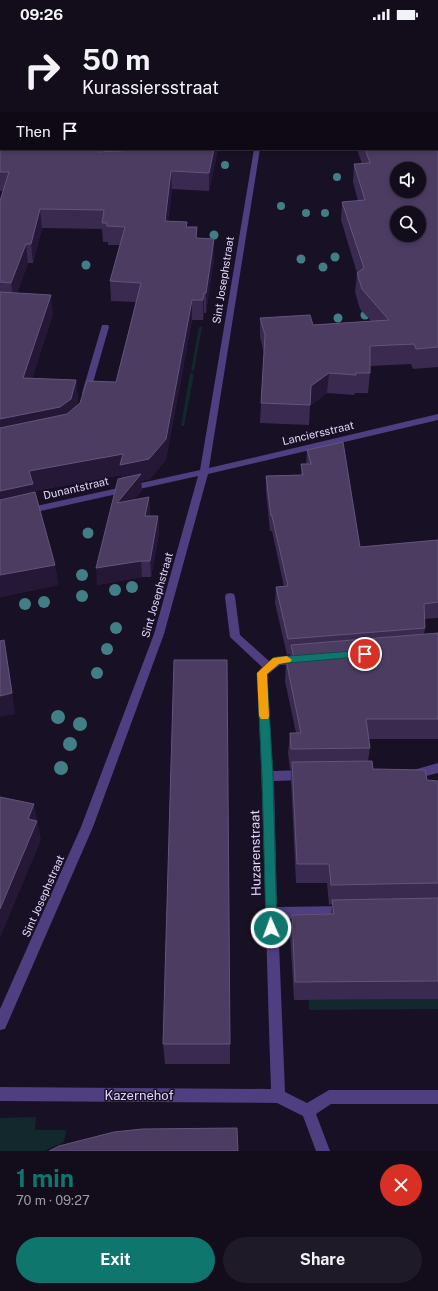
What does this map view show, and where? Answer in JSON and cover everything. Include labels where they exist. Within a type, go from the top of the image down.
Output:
[{"type":"street","name":"Sint Josephstraat","points":[[0,1024],[87,827],[159,634],[204,472],[256,150]]},
{"type":"street","points":[[84,399],[105,327]]},
{"type":"street","name":"Lanciersstraat","points":[[204,472],[438,417]]},
{"type":"street","name":"Dunantstraat","points":[[0,517],[204,472]]},
{"type":"street","points":[[230,597],[234,637],[265,670],[277,661],[315,658]]},
{"type":"street","name":"Huzarenstraat","points":[[265,670],[271,913]]},
{"type":"street","points":[[400,774],[416,774],[438,768]]},
{"type":"street","points":[[268,776],[314,775]]},
{"type":"street","points":[[278,1096],[271,913],[358,912]]},
{"type":"street","name":"Kazernehof","points":[[0,1094],[278,1096],[308,1111]]},
{"type":"street","points":[[323,1151],[308,1111],[329,1097],[438,1097]]},
{"type":"green space","points":[[199,327],[202,327],[194,371],[191,371]]},
{"type":"green space","points":[[190,373],[194,374],[184,426],[181,426]]},
{"type":"green space","points":[[438,999],[438,1009],[309,1010],[309,1000]]},
{"type":"green space","points":[[36,1117],[35,1130],[66,1130],[64,1142],[44,1151],[0,1151],[0,1118]]},
{"type":"building","points":[[0,150],[98,150],[98,152],[139,150],[214,150],[209,173],[171,171],[165,221],[187,222],[186,227],[197,227],[196,238],[214,239],[206,293],[204,293],[203,300],[192,300],[166,439],[149,459],[120,465],[123,454],[29,471],[33,484],[0,491],[0,428],[67,414],[80,403],[87,381],[116,382],[141,283],[110,281],[125,227],[107,226],[107,223],[102,223],[104,210],[40,209],[31,244],[26,244],[11,283],[0,282],[0,201],[9,172],[0,172]]},
{"type":"building","points":[[365,150],[438,150],[438,347],[416,349],[414,344],[370,346],[370,373],[356,373],[356,375],[329,373],[311,386],[310,405],[261,403],[265,335],[260,318],[310,315],[313,325],[389,320],[362,289],[357,273],[364,268],[342,202],[365,200],[354,164],[370,163]]},
{"type":"building","points":[[0,292],[51,295],[23,378],[76,380],[71,399],[60,407],[0,419]]},
{"type":"building","points":[[343,442],[360,547],[438,540],[438,602],[424,604],[425,628],[288,639],[276,587],[288,586],[271,516],[266,476],[303,475],[301,464],[311,464],[307,450]]},
{"type":"building","points":[[141,474],[117,503],[149,497],[145,516],[158,516],[150,561],[96,568],[118,479]]},
{"type":"building","points":[[35,492],[55,565],[0,575],[0,500]]},
{"type":"building","points":[[438,633],[438,719],[366,719],[370,748],[291,749],[290,733],[301,733],[286,660],[294,659],[291,645]]},
{"type":"building","points":[[4,640],[12,693],[0,696],[0,641]]},
{"type":"building","points":[[174,660],[227,660],[230,1044],[163,1044]]},
{"type":"building","points":[[372,761],[373,769],[425,770],[427,780],[438,781],[438,883],[331,885],[329,864],[297,864],[292,762]]},
{"type":"building","points":[[0,797],[34,804],[28,819],[37,821],[0,909]]},
{"type":"building","points":[[438,898],[438,981],[295,982],[292,915],[334,914],[332,900]]},
{"type":"building","points":[[237,1128],[238,1151],[49,1151],[59,1146],[114,1132],[142,1129]]},
{"type":"slow traffic","points":[[264,716],[262,673],[277,661],[287,660]]},
{"type":"route","points":[[271,928],[268,776],[262,673],[277,661],[365,654]]}]
